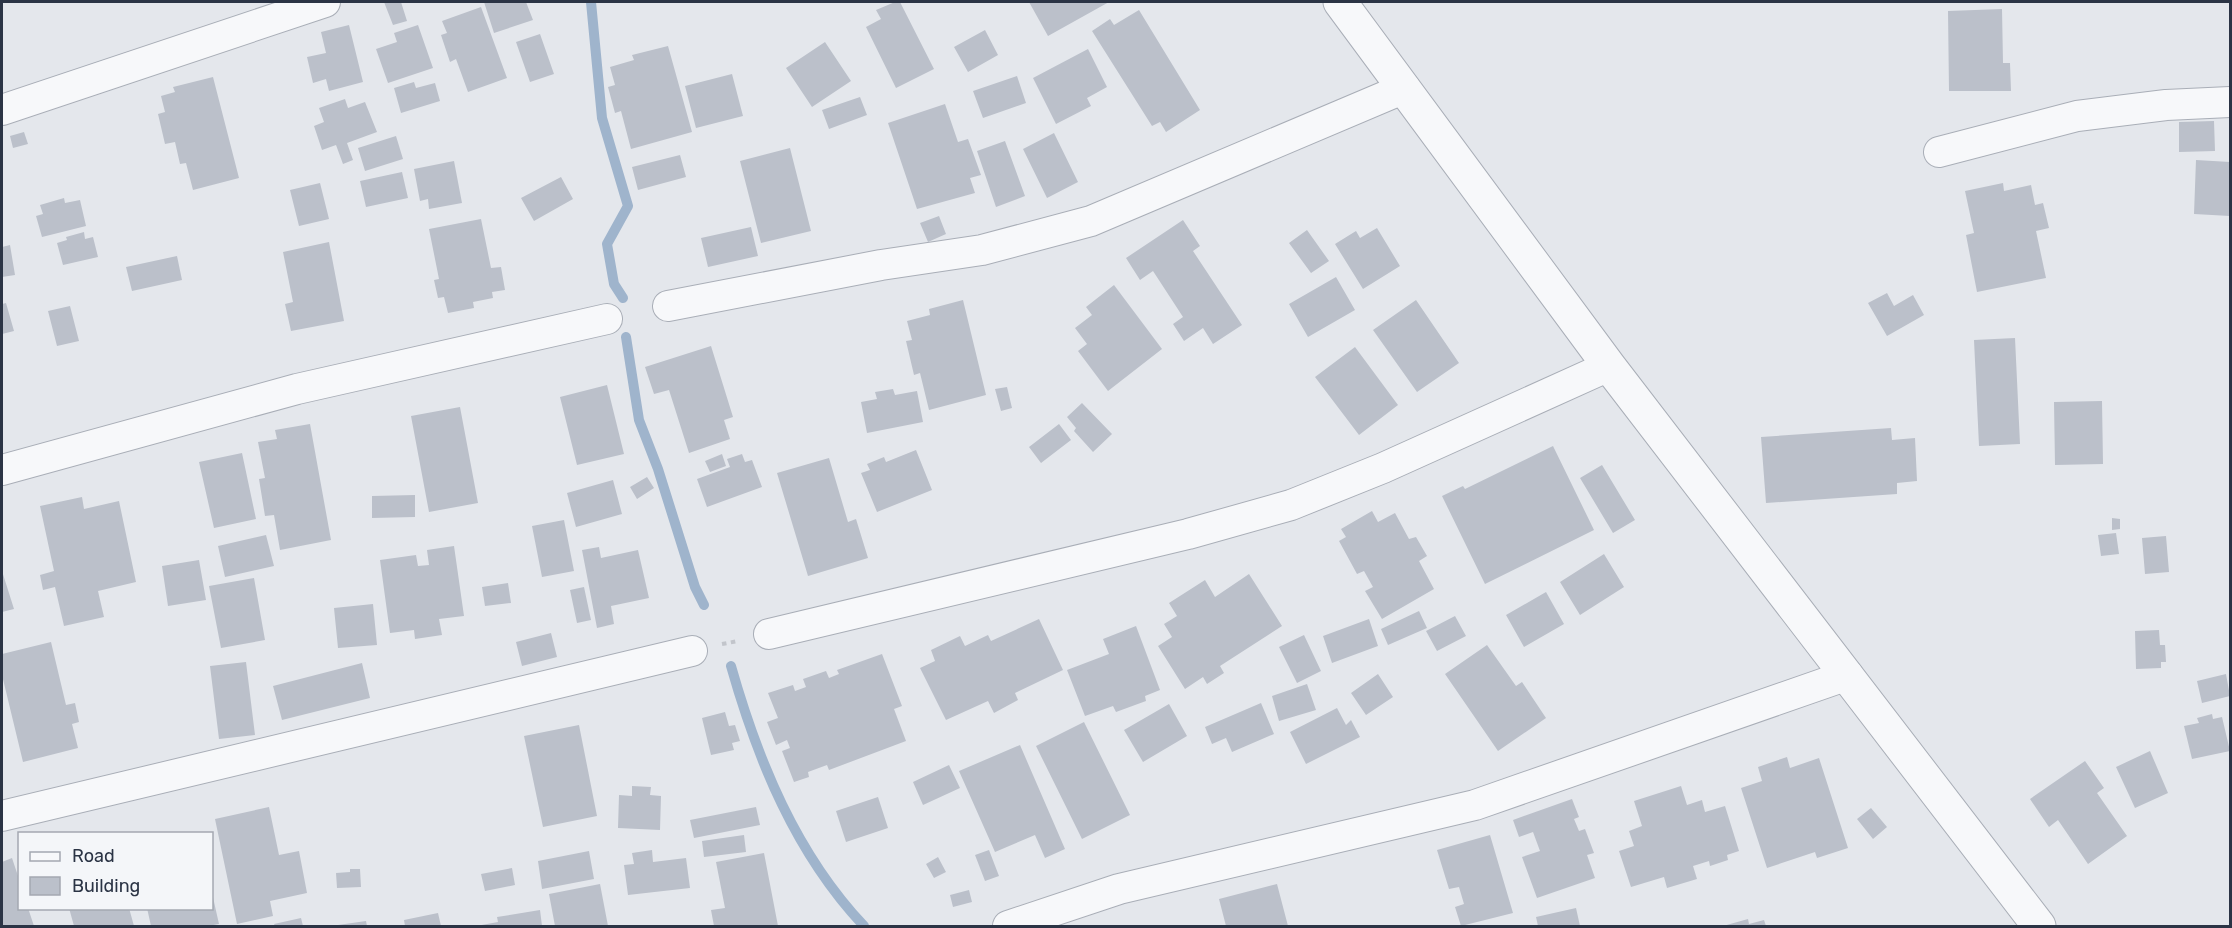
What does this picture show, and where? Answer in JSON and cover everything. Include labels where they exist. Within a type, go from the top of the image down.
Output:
[{"type":"street","points":[[2,110],[325,2]]},
{"type":"street","points":[[1340,2],[1609,366],[2039,927]]},
{"type":"street","points":[[668,306],[881,265],[982,250],[1092,221],[1405,88]]},
{"type":"street","points":[[1939,152],[2077,116],[2230,102]]},
{"type":"street","points":[[2,470],[297,389],[607,319]]},
{"type":"street","points":[[769,634],[1188,534],[1291,505],[1383,468],[1609,366]]},
{"type":"street","points":[[2,816],[692,651]]},
{"type":"street","points":[[1008,927],[1119,889],[1475,805],[1848,675]]},
{"type":"path","points":[[692,651],[769,634]]},
{"type":"building","points":[[384,2],[401,2],[407,21],[393,25]]},
{"type":"building","points":[[484,2],[526,2],[533,20],[494,33]]},
{"type":"building","points":[[900,2],[934,69],[896,88],[866,27],[881,19],[876,10]]},
{"type":"building","points":[[1029,2],[1109,2],[1048,36]]},
{"type":"building","points":[[481,7],[507,78],[468,92],[456,59],[450,62],[441,35],[447,33],[442,21]]},
{"type":"building","points":[[2002,9],[2003,63],[2010,63],[2011,91],[1949,91],[1948,11]]},
{"type":"building","points":[[1139,10],[1200,110],[1166,132],[1160,122],[1152,126],[1092,31],[1110,19],[1114,25]]},
{"type":"building","points":[[349,25],[363,82],[329,91],[326,79],[313,83],[307,57],[326,53],[321,32]]},
{"type":"building","points":[[418,25],[433,68],[388,83],[376,49],[397,42],[394,33]]},
{"type":"building","points":[[985,30],[998,55],[968,72],[954,47]]},
{"type":"building","points":[[540,34],[554,74],[530,82],[516,42]]},
{"type":"building","points":[[825,42],[851,81],[812,107],[786,68]]},
{"type":"building","points":[[668,46],[692,132],[631,149],[621,111],[615,113],[608,87],[615,85],[610,67],[634,60],[632,55]]},
{"type":"building","points":[[1088,49],[1107,87],[1087,98],[1091,106],[1056,124],[1033,78]]},
{"type":"building","points":[[732,74],[743,116],[696,128],[685,86]]},
{"type":"building","points":[[1017,76],[1026,103],[983,118],[973,91]]},
{"type":"building","points":[[213,77],[239,178],[193,190],[186,163],[180,164],[175,142],[165,144],[158,114],[165,112],[161,96],[175,92],[173,87]]},
{"type":"building","points":[[414,82],[416,88],[435,83],[440,101],[401,113],[394,88]]},
{"type":"building","points":[[860,97],[867,115],[829,129],[822,110]]},
{"type":"building","points":[[345,99],[348,108],[365,102],[377,132],[347,143],[353,160],[343,164],[336,145],[322,150],[314,126],[324,122],[319,108]]},
{"type":"building","points":[[945,104],[958,142],[968,139],[981,175],[970,178],[975,193],[917,209],[888,123]]},
{"type":"building","points":[[2214,121],[2215,151],[2179,152],[2179,122]]},
{"type":"building","points":[[24,132],[28,144],[13,148],[10,136]]},
{"type":"building","points":[[1054,133],[1078,182],[1047,198],[1023,149]]},
{"type":"building","points":[[396,136],[403,159],[365,171],[358,148]]},
{"type":"building","points":[[1005,141],[1025,196],[996,207],[977,151]]},
{"type":"building","points":[[790,148],[811,231],[761,243],[740,161]]},
{"type":"building","points":[[680,155],[686,177],[638,190],[632,167]]},
{"type":"building","points":[[2196,160],[2230,162],[2230,216],[2194,214]]},
{"type":"building","points":[[454,161],[462,203],[429,209],[428,199],[420,201],[414,169]]},
{"type":"building","points":[[402,172],[408,198],[366,207],[360,181]]},
{"type":"building","points":[[561,177],[573,199],[534,221],[521,198]]},
{"type":"building","points":[[320,183],[329,219],[299,226],[290,190]]},
{"type":"building","points":[[2003,183],[2004,191],[2031,185],[2035,205],[2043,203],[2049,228],[2036,231],[2046,278],[1977,292],[1966,235],[1974,233],[1965,191]]},
{"type":"building","points":[[64,198],[65,203],[80,200],[86,226],[42,237],[36,216],[43,214],[40,205]]},
{"type":"building","points":[[939,216],[946,234],[928,242],[920,223]]},
{"type":"building","points":[[481,219],[491,268],[501,267],[505,290],[492,292],[493,298],[473,302],[474,308],[448,313],[444,297],[438,298],[434,280],[439,279],[429,229]]},
{"type":"building","points":[[1183,220],[1200,246],[1193,251],[1242,325],[1213,344],[1203,328],[1184,341],[1173,324],[1183,317],[1153,271],[1140,280],[1126,258]]},
{"type":"building","points":[[751,227],[758,256],[708,267],[701,238]]},
{"type":"building","points":[[1377,228],[1400,266],[1363,289],[1335,244],[1356,231],[1360,238]]},
{"type":"building","points":[[1307,230],[1329,261],[1311,273],[1289,243]]},
{"type":"building","points":[[84,232],[85,239],[93,237],[98,257],[63,265],[57,243],[67,240],[66,237]]},
{"type":"building","points":[[329,242],[344,321],[291,331],[285,304],[293,302],[283,252]]},
{"type":"building","points":[[10,245],[15,275],[2,277],[2,247]]},
{"type":"building","points":[[177,256],[182,280],[132,291],[126,267]]},
{"type":"building","points":[[1336,277],[1355,310],[1308,337],[1289,304]]},
{"type":"building","points":[[1114,285],[1162,349],[1108,391],[1078,351],[1087,344],[1075,328],[1092,315],[1086,307]]},
{"type":"building","points":[[1887,293],[1894,306],[1913,295],[1924,315],[1887,336],[1868,303]]},
{"type":"building","points":[[963,300],[986,395],[929,410],[920,373],[914,375],[906,341],[912,340],[907,321],[930,315],[929,309]]},
{"type":"building","points":[[1416,300],[1459,363],[1417,392],[1373,330]]},
{"type":"building","points":[[6,303],[14,331],[2,334],[2,304]]},
{"type":"building","points":[[70,306],[79,341],[57,346],[48,311]]},
{"type":"building","points":[[2015,338],[2020,444],[1979,446],[1974,340]]},
{"type":"building","points":[[711,346],[733,417],[724,420],[730,439],[689,453],[669,390],[654,394],[645,367]]},
{"type":"building","points":[[1355,347],[1398,405],[1359,435],[1315,377]]},
{"type":"building","points":[[607,385],[624,454],[577,465],[560,397]]},
{"type":"building","points":[[1007,387],[1012,408],[1001,411],[995,389]]},
{"type":"building","points":[[893,389],[895,395],[917,391],[923,422],[867,433],[861,402],[877,399],[875,392]]},
{"type":"building","points":[[2102,401],[2103,464],[2055,465],[2054,402]]},
{"type":"building","points":[[1082,403],[1112,434],[1093,452],[1074,431],[1076,428],[1067,417]]},
{"type":"building","points":[[460,407],[478,503],[429,512],[411,416]]},
{"type":"building","points":[[310,424],[331,540],[280,550],[274,515],[265,516],[259,479],[265,478],[258,442],[277,439],[275,430]]},
{"type":"building","points":[[1059,424],[1071,440],[1041,463],[1029,447]]},
{"type":"building","points":[[1891,428],[1892,440],[1915,438],[1917,481],[1897,483],[1897,494],[1766,503],[1761,437]]},
{"type":"building","points":[[1553,446],[1594,530],[1485,584],[1442,496],[1463,486],[1465,489]]},
{"type":"building","points":[[916,450],[932,490],[877,512],[861,473],[870,470],[867,464],[884,457],[886,462]]},
{"type":"building","points":[[242,453],[256,519],[214,528],[199,462]]},
{"type":"building","points":[[722,454],[726,466],[710,472],[705,461]]},
{"type":"building","points":[[742,454],[745,462],[752,460],[762,487],[707,507],[697,479],[730,467],[727,459]]},
{"type":"building","points":[[829,458],[848,522],[856,519],[868,558],[808,576],[777,473]]},
{"type":"building","points":[[1602,465],[1635,520],[1613,533],[1580,478]]},
{"type":"building","points":[[647,477],[654,488],[637,499],[630,487]]},
{"type":"building","points":[[613,480],[622,514],[576,527],[567,493]]},
{"type":"building","points":[[415,495],[415,517],[372,518],[372,496]]},
{"type":"building","points":[[82,497],[84,509],[119,501],[136,582],[98,591],[104,617],[64,626],[55,587],[43,590],[40,575],[54,571],[40,506]]},
{"type":"building","points":[[1372,511],[1378,522],[1395,513],[1409,539],[1416,537],[1427,556],[1419,561],[1434,589],[1382,619],[1365,591],[1373,587],[1364,571],[1357,574],[1339,541],[1346,537],[1341,529]]},
{"type":"building","points":[[2112,518],[2120,519],[2120,529],[2112,530]]},
{"type":"building","points":[[564,520],[574,571],[542,577],[532,526]]},
{"type":"building","points":[[2116,533],[2119,554],[2101,556],[2098,535]]},
{"type":"building","points":[[266,535],[274,566],[225,577],[218,546]]},
{"type":"building","points":[[2166,536],[2169,572],[2145,574],[2142,538]]},
{"type":"building","points":[[454,546],[464,616],[439,619],[442,635],[415,639],[414,630],[390,633],[380,560],[416,555],[418,566],[429,565],[427,550]]},
{"type":"building","points":[[599,547],[601,558],[638,550],[649,598],[611,606],[614,624],[597,628],[582,550]]},
{"type":"building","points":[[1604,554],[1624,587],[1580,615],[1560,582]]},
{"type":"building","points":[[199,560],[206,600],[168,606],[162,566]]},
{"type":"building","points":[[2,571],[14,609],[2,612]]},
{"type":"building","points":[[1249,574],[1282,626],[1220,666],[1224,673],[1207,684],[1203,677],[1185,689],[1158,646],[1172,637],[1164,624],[1177,616],[1169,603],[1205,580],[1215,597]]},
{"type":"building","points":[[254,578],[265,640],[221,648],[209,586]]},
{"type":"building","points":[[508,583],[511,603],[485,606],[482,587]]},
{"type":"building","points":[[584,587],[591,620],[577,623],[570,590]]},
{"type":"building","points":[[1546,592],[1564,624],[1524,647],[1506,615]]},
{"type":"building","points":[[373,604],[377,645],[338,648],[334,608]]},
{"type":"building","points":[[1419,611],[1427,628],[1388,645],[1381,629]]},
{"type":"building","points":[[1455,616],[1466,636],[1437,651],[1426,631]]},
{"type":"building","points":[[1039,619],[1063,670],[1015,693],[1018,700],[994,713],[988,701],[946,720],[920,668],[935,661],[931,650],[960,636],[965,646],[988,635],[991,641]]},
{"type":"building","points":[[1369,619],[1378,646],[1332,663],[1323,636]]},
{"type":"building","points":[[1136,626],[1160,690],[1145,696],[1146,701],[1116,712],[1113,706],[1085,716],[1067,670],[1109,654],[1103,639]]},
{"type":"building","points":[[2159,630],[2160,645],[2165,645],[2166,662],[2161,662],[2161,668],[2136,669],[2135,631]]},
{"type":"building","points":[[551,633],[557,657],[522,666],[516,642]]},
{"type":"building","points":[[1304,635],[1321,671],[1297,683],[1279,647]]},
{"type":"building","points":[[51,642],[66,705],[75,703],[79,722],[72,724],[78,748],[23,762],[2,675],[2,654]]},
{"type":"building","points":[[1487,645],[1516,686],[1522,682],[1546,718],[1498,751],[1445,674]]},
{"type":"building","points":[[882,654],[902,706],[894,709],[906,741],[829,770],[827,765],[808,772],[809,777],[794,782],[782,751],[790,748],[787,740],[776,745],[767,722],[778,718],[768,693],[793,685],[795,691],[806,687],[803,679],[826,671],[829,678],[839,674],[837,670]]},
{"type":"building","points":[[246,662],[255,735],[219,739],[210,666]]},
{"type":"building","points":[[362,663],[370,698],[282,720],[273,686]]},
{"type":"building","points":[[1378,674],[1393,697],[1366,715],[1351,693]]},
{"type":"building","points":[[2226,674],[2230,696],[2202,703],[2197,681]]},
{"type":"building","points":[[1307,684],[1316,710],[1279,721],[1272,696]]},
{"type":"building","points":[[1261,703],[1274,734],[1232,752],[1226,738],[1212,744],[1205,727]]},
{"type":"building","points":[[1169,704],[1187,736],[1143,762],[1124,730]]},
{"type":"building","points":[[1337,708],[1346,725],[1351,720],[1360,737],[1306,764],[1290,732]]},
{"type":"building","points":[[725,712],[729,726],[735,725],[740,741],[732,743],[734,750],[711,755],[702,718]]},
{"type":"building","points":[[2212,714],[2213,719],[2222,717],[2230,751],[2192,759],[2184,726],[2199,723],[2197,718]]},
{"type":"building","points":[[1084,722],[1130,815],[1082,839],[1036,746]]},
{"type":"building","points":[[579,725],[597,816],[543,827],[524,736]]},
{"type":"building","points":[[1020,745],[1065,849],[1045,858],[1035,835],[995,852],[959,771]]},
{"type":"building","points":[[2150,751],[2168,793],[2135,808],[2116,767]]},
{"type":"building","points":[[1787,757],[1790,768],[1819,758],[1848,848],[1817,858],[1815,852],[1767,868],[1741,788],[1762,781],[1758,767]]},
{"type":"building","points":[[2085,761],[2104,788],[2097,793],[2127,836],[2088,864],[2058,820],[2049,827],[2030,799]]},
{"type":"building","points":[[949,765],[960,788],[923,805],[913,782]]},
{"type":"building","points":[[632,786],[651,787],[650,795],[661,796],[660,830],[618,828],[619,795],[632,796]]},
{"type":"building","points":[[1681,786],[1687,805],[1702,800],[1705,812],[1725,806],[1739,851],[1727,855],[1728,860],[1710,866],[1709,861],[1693,866],[1697,879],[1667,888],[1664,877],[1631,887],[1619,851],[1634,846],[1629,831],[1642,826],[1634,801]]},
{"type":"building","points":[[878,797],[888,828],[846,842],[836,811]]},
{"type":"building","points":[[1572,799],[1579,817],[1574,819],[1579,831],[1585,829],[1594,853],[1587,855],[1595,878],[1537,898],[1522,857],[1540,851],[1533,832],[1519,837],[1513,820]]},
{"type":"building","points":[[269,807],[279,855],[299,851],[307,893],[270,901],[273,916],[237,924],[215,819]]},
{"type":"building","points":[[756,807],[760,825],[694,838],[690,820]]},
{"type":"building","points":[[1871,808],[1887,827],[1873,839],[1857,819]]},
{"type":"building","points":[[744,835],[746,852],[704,857],[702,841]]},
{"type":"building","points":[[1490,835],[1513,913],[1461,926],[1455,907],[1464,904],[1459,887],[1449,889],[1437,850]]},
{"type":"building","points":[[652,850],[653,862],[686,858],[690,888],[628,895],[624,865],[634,864],[632,853]]},
{"type":"building","points":[[989,850],[999,876],[985,881],[975,855]]},
{"type":"building","points":[[589,851],[594,879],[542,889],[538,861]]},
{"type":"building","points":[[764,853],[778,926],[714,926],[711,910],[725,908],[716,862]]},
{"type":"building","points":[[938,857],[946,872],[934,878],[926,864]]},
{"type":"building","points":[[12,858],[18,876],[18,910],[29,910],[34,926],[2,926],[2,862]]},
{"type":"building","points":[[512,868],[515,885],[485,891],[481,874]]},
{"type":"building","points":[[350,869],[360,869],[361,887],[337,888],[336,873],[350,872]]},
{"type":"building","points":[[600,884],[608,926],[555,926],[549,894]]},
{"type":"building","points":[[1277,884],[1288,926],[1226,926],[1219,899]]},
{"type":"building","points":[[969,890],[972,902],[953,907],[950,895]]},
{"type":"building","points":[[213,897],[219,924],[151,926],[147,910],[213,910]]},
{"type":"building","points":[[1576,908],[1580,926],[1538,926],[1536,917]]},
{"type":"building","points":[[70,910],[130,910],[134,926],[74,926]]},
{"type":"building","points":[[540,910],[542,926],[476,926],[498,922],[497,917]]},
{"type":"building","points":[[438,913],[441,926],[405,926],[404,920]]},
{"type":"building","points":[[301,918],[303,926],[275,926],[274,924]]},
{"type":"building","points":[[1748,919],[1749,924],[1764,920],[1766,926],[1723,926]]},
{"type":"building","points":[[366,921],[367,926],[338,926],[338,925]]},
{"type":"waterway","points":[[591,2],[602,118],[628,206],[607,244],[614,284],[623,298]]},
{"type":"waterway","points":[[626,337],[639,420],[658,469],[695,587],[704,605]]},
{"type":"waterway","points":[[731,666],[754,737],[782,805],[818,868],[864,926]]}]
